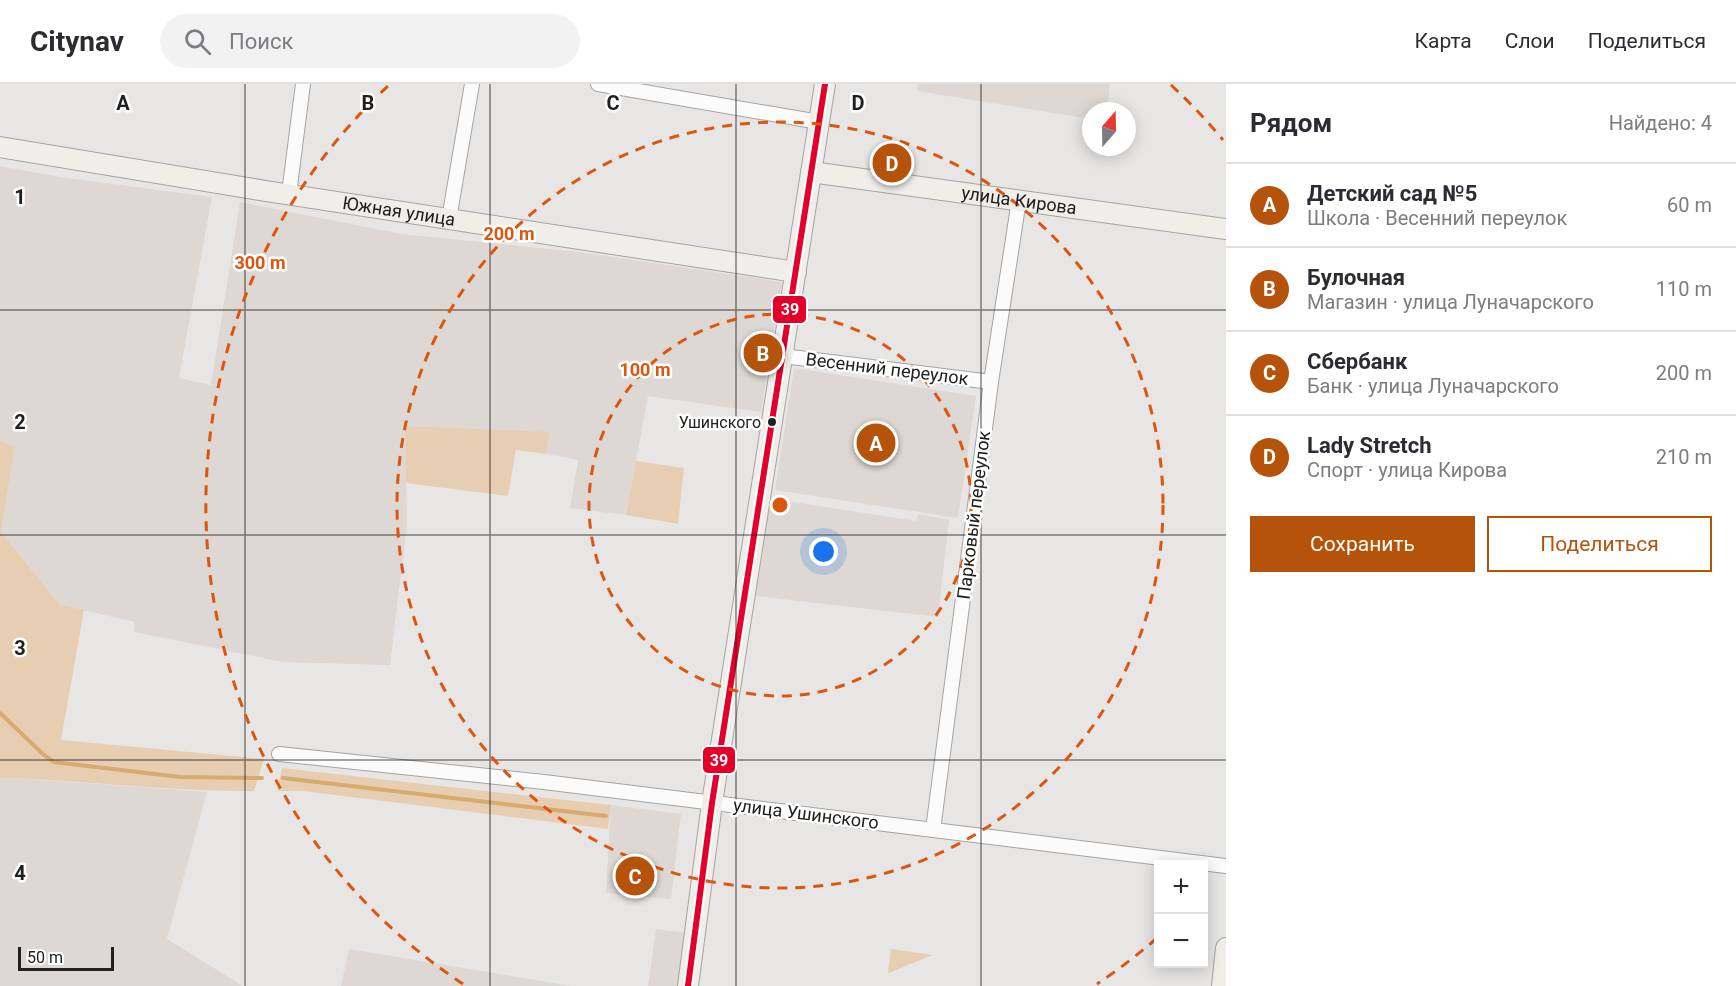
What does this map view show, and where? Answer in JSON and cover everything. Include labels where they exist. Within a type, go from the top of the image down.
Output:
[{"type":"street","points":[[289,194],[303,84]]},
{"type":"street","points":[[449,219],[472,84]]},
{"type":"street","points":[[598,84],[819,122]]},
{"type":"street","points":[[688,986],[712,803],[825,84]]},
{"type":"street","name":"Южная улица","points":[[0,147],[796,272]]},
{"type":"street","name":"улица Кирова","points":[[811,172],[1226,229]]},
{"type":"street","name":"Парковый переулок","points":[[933,830],[991,382],[1019,200]]},
{"type":"street","name":"Весенний переулок","points":[[783,356],[991,382]]},
{"type":"street","name":"улица Ушинского","points":[[279,754],[712,803],[1226,866]]},
{"type":"street","points":[[1222,986],[1226,948]]},
{"type":"shaded area","points":[[918,84],[1110,84],[1108,102],[1082,102],[1082,118],[917,91]]},
{"type":"shaded area","points":[[0,166],[60,177],[212,197],[179,378],[211,385],[240,202],[402,234],[579,252],[782,282],[761,412],[648,396],[626,515],[570,508],[578,460],[546,454],[550,433],[405,426],[407,525],[390,665],[283,662],[134,632],[135,622],[60,605],[1,532],[15,447],[0,441]]},
{"type":"shaded area","points":[[794,368],[976,396],[958,518],[775,490]]},
{"type":"shaded area","points":[[405,426],[550,432],[546,454],[516,450],[508,496],[406,483]]},
{"type":"shaded area","points":[[0,441],[15,447],[1,532],[60,605],[84,610],[61,740],[264,759],[254,791],[190,790],[0,778]]},
{"type":"shaded area","points":[[636,461],[684,468],[678,524],[626,515]]},
{"type":"shaded area","points":[[768,498],[916,521],[918,514],[949,520],[938,617],[755,596]]},
{"type":"shaded area","points":[[282,768],[611,805],[608,829],[303,791],[277,791]]},
{"type":"shaded area","points":[[0,778],[207,792],[167,939],[243,986],[0,986]]},
{"type":"shaded area","points":[[611,805],[681,814],[671,899],[606,893]]},
{"type":"shaded area","points":[[656,929],[686,933],[679,986],[648,986]]},
{"type":"shaded area","points":[[349,949],[571,986],[341,986]]},
{"type":"shaded area","points":[[891,949],[933,955],[888,973]]},
{"type":"waterway","points":[[0,713],[54,762],[180,777],[262,778]]},
{"type":"waterway","points":[[283,778],[606,816]]},
{"type":"transit line","name":"39","points":[[688,986],[712,803],[825,84]]},
{"type":"place","name":"Lady Stretch","points":[[892,163]]},
{"type":"place","name":"Булочная","points":[[763,353]]},
{"type":"place","name":"Ушинского","points":[[772,422]]},
{"type":"place","name":"Детский сад №5","points":[[876,443]]},
{"type":"place","name":"Сбербанк","points":[[635,876]]}]
